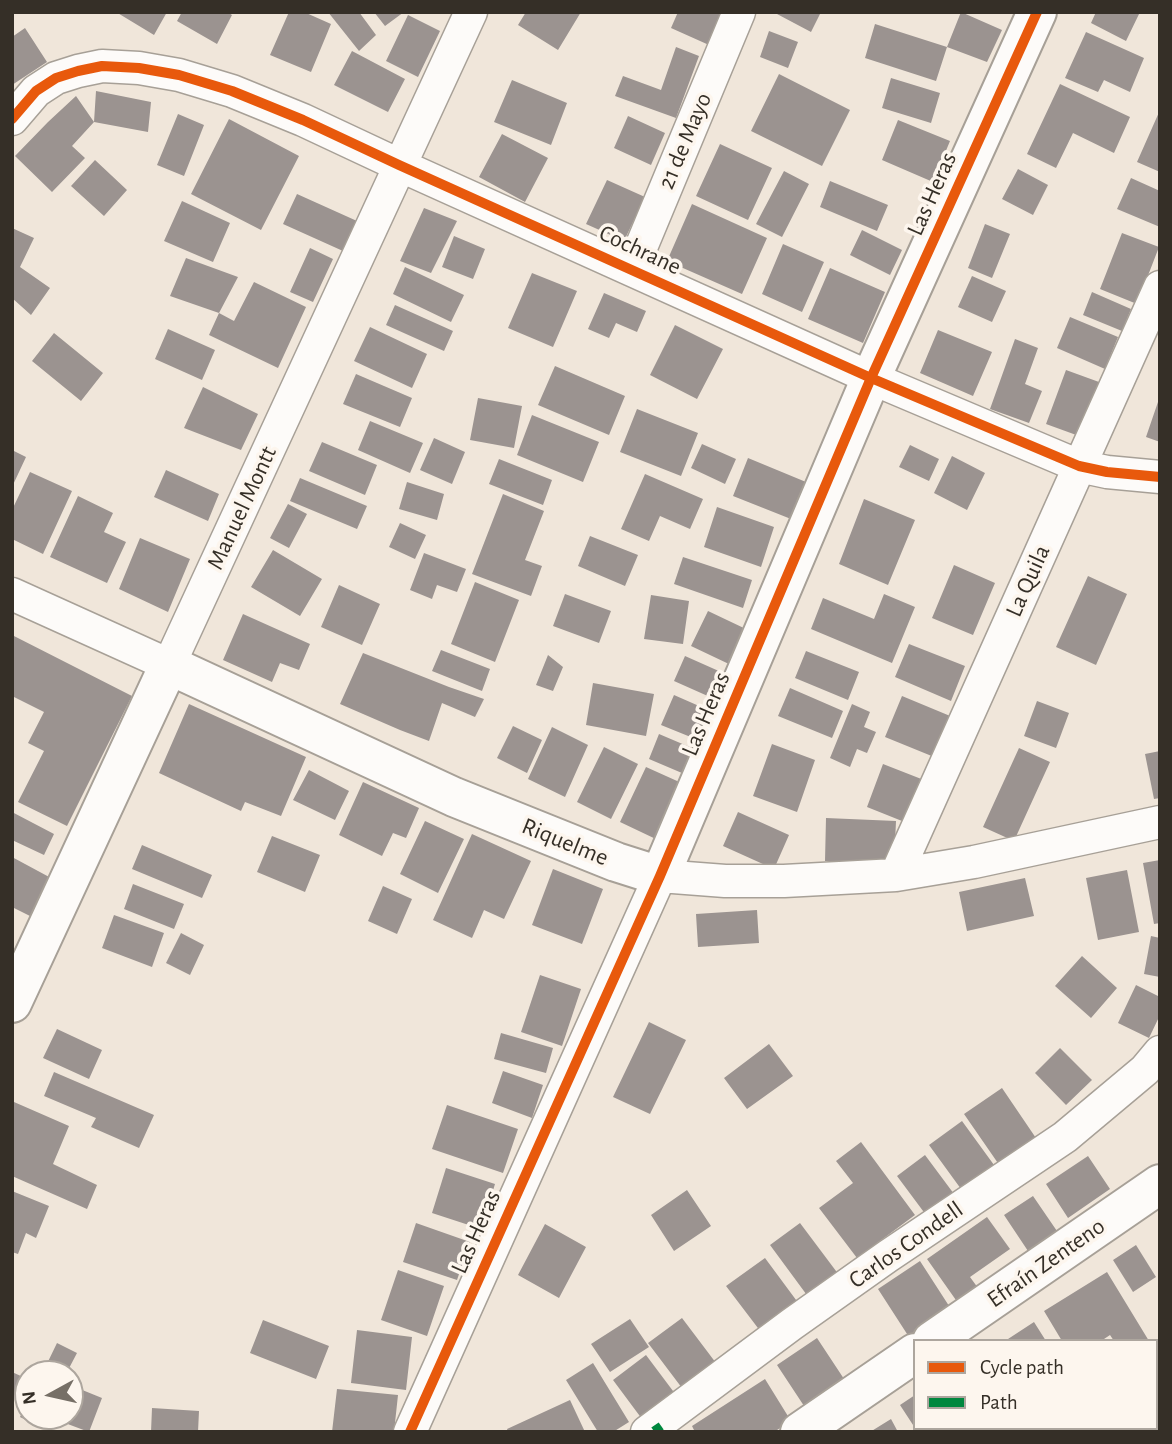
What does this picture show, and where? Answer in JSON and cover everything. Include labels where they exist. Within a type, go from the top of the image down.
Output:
[{"type":"street","name":"Manuel Montt","points":[[12,1003],[471,12]]},
{"type":"street","name":"21 de Mayo","points":[[632,269],[738,12]]},
{"type":"street","name":"Las Heras","points":[[410,1432],[660,876],[871,378],[1037,12]]},
{"type":"street","name":"Cochrane","points":[[12,119],[36,92],[56,78],[103,66],[139,68],[179,75],[232,91],[303,120],[871,378],[1079,466],[1135,476],[1160,477]]},
{"type":"street","name":"La Quila","points":[[896,875],[1160,288]]},
{"type":"street","name":"Riquelme","points":[[12,594],[454,797],[616,862],[660,876],[725,881],[784,881],[896,875],[974,862],[1160,822]]},
{"type":"street","name":"Carlos Condell","points":[[654,1430],[792,1324],[1065,1136],[1145,1070],[1160,1052]]},
{"type":"street","name":"Efraín Zenteno","points":[[935,1339],[1160,1184]]},
{"type":"street","points":[[800,1432],[913,1354]]},
{"type":"building","points":[[116,12],[167,12],[154,35]]},
{"type":"building","points":[[182,12],[227,12],[232,15],[217,44],[177,21]]},
{"type":"building","points":[[289,12],[304,12],[331,24],[311,72],[270,55]]},
{"type":"building","points":[[328,12],[359,12],[376,35],[359,51]]},
{"type":"building","points":[[374,12],[404,12],[385,26]]},
{"type":"building","points":[[526,12],[581,12],[558,50],[518,25]]},
{"type":"building","points":[[678,12],[724,12],[709,45],[671,28]]},
{"type":"building","points":[[821,12],[811,32],[777,14]]},
{"type":"building","points":[[961,12],[1002,30],[987,62],[947,47]]},
{"type":"building","points":[[1096,12],[1140,12],[1126,41],[1091,23]]},
{"type":"building","points":[[408,15],[440,31],[418,77],[386,61]]},
{"type":"building","points":[[875,24],[947,47],[936,81],[865,58]]},
{"type":"building","points":[[25,28],[47,62],[12,85],[12,37]]},
{"type":"building","points":[[769,31],[798,42],[788,68],[760,57]]},
{"type":"building","points":[[1086,32],[1144,58],[1130,92],[1104,80],[1098,92],[1065,78]]},
{"type":"building","points":[[676,47],[699,56],[676,118],[615,96],[623,76],[661,90]]},
{"type":"building","points":[[352,51],[405,79],[388,112],[334,85]]},
{"type":"building","points":[[779,74],[850,110],[822,166],[751,131]]},
{"type":"building","points":[[891,78],[940,93],[931,123],[882,108]]},
{"type":"building","points":[[512,80],[567,103],[551,145],[494,122]]},
{"type":"building","points":[[1060,84],[1130,117],[1114,153],[1073,133],[1056,168],[1027,154]]},
{"type":"building","points":[[96,91],[151,102],[148,132],[94,122]]},
{"type":"building","points":[[76,96],[94,122],[72,146],[85,158],[52,192],[15,156]]},
{"type":"building","points":[[1160,110],[1160,172],[1137,162]]},
{"type":"building","points":[[178,114],[204,125],[184,176],[157,165]]},
{"type":"building","points":[[628,116],[665,133],[651,165],[614,148]]},
{"type":"building","points":[[229,119],[299,156],[261,230],[191,194]]},
{"type":"building","points":[[898,120],[950,141],[933,182],[882,160]]},
{"type":"building","points":[[502,134],[548,158],[525,202],[479,177]]},
{"type":"building","points":[[720,144],[772,168],[748,220],[696,196]]},
{"type":"building","points":[[95,160],[127,190],[104,216],[71,186]]},
{"type":"building","points":[[1018,169],[1048,185],[1033,215],[1002,199]]},
{"type":"building","points":[[784,171],[809,184],[782,237],[756,224]]},
{"type":"building","points":[[1131,178],[1160,191],[1160,227],[1117,209]]},
{"type":"building","points":[[607,180],[645,197],[624,241],[586,224]]},
{"type":"building","points":[[830,181],[888,205],[877,231],[820,207]]},
{"type":"building","points":[[297,194],[357,221],[343,251],[283,224]]},
{"type":"building","points":[[182,201],[230,223],[213,262],[164,241]]},
{"type":"building","points":[[692,204],[767,238],[742,294],[667,261]]},
{"type":"building","points":[[424,208],[457,221],[431,273],[400,261]]},
{"type":"building","points":[[985,224],[1010,234],[992,278],[968,268]]},
{"type":"building","points":[[12,228],[34,238],[20,267],[50,288],[31,315],[12,298]]},
{"type":"building","points":[[862,230],[902,250],[890,275],[850,255]]},
{"type":"building","points":[[1122,233],[1159,247],[1137,304],[1100,289]]},
{"type":"building","points":[[454,236],[485,249],[473,279],[442,267]]},
{"type":"building","points":[[783,244],[824,262],[802,312],[762,294]]},
{"type":"building","points":[[310,248],[333,259],[313,302],[290,292]]},
{"type":"building","points":[[186,258],[238,277],[219,313],[170,296]]},
{"type":"building","points":[[405,267],[464,295],[451,322],[393,294]]},
{"type":"building","points":[[830,268],[885,292],[863,343],[808,319]]},
{"type":"building","points":[[532,273],[577,291],[553,347],[508,328]]},
{"type":"building","points":[[972,276],[1006,291],[992,322],[958,307]]},
{"type":"building","points":[[254,282],[306,307],[278,368],[209,335],[219,313],[234,321]]},
{"type":"building","points":[[1092,292],[1131,309],[1122,331],[1083,315]]},
{"type":"building","points":[[604,293],[646,311],[637,332],[616,323],[609,338],[588,329]]},
{"type":"building","points":[[395,305],[453,331],[444,351],[386,325]]},
{"type":"building","points":[[1070,317],[1118,337],[1105,369],[1057,348]]},
{"type":"building","points":[[675,325],[723,349],[697,399],[650,375]]},
{"type":"building","points":[[370,327],[427,354],[412,388],[354,361]]},
{"type":"building","points":[[168,329],[215,350],[202,380],[155,359]]},
{"type":"building","points":[[938,330],[992,352],[973,396],[920,373]]},
{"type":"building","points":[[54,333],[103,373],[81,401],[32,361]]},
{"type":"building","points":[[1015,339],[1038,348],[1025,384],[1042,391],[1029,423],[990,409]]},
{"type":"building","points":[[555,366],[625,396],[609,435],[538,405]]},
{"type":"building","points":[[1066,370],[1099,382],[1079,436],[1046,424]]},
{"type":"building","points":[[356,374],[412,398],[400,427],[343,404]]},
{"type":"building","points":[[203,387],[258,414],[241,450],[184,428]]},
{"type":"building","points":[[478,398],[522,406],[514,448],[470,440]]},
{"type":"building","points":[[1160,399],[1160,442],[1146,437]]},
{"type":"building","points":[[637,409],[698,433],[681,476],[620,452]]},
{"type":"building","points":[[532,415],[599,442],[583,482],[517,455]]},
{"type":"building","points":[[370,421],[423,443],[410,473],[358,450]]},
{"type":"building","points":[[434,438],[465,452],[452,484],[420,470]]},
{"type":"building","points":[[322,442],[377,465],[365,495],[309,471]]},
{"type":"building","points":[[702,444],[736,459],[725,484],[691,468]]},
{"type":"building","points":[[910,445],[939,459],[929,481],[899,467]]},
{"type":"building","points":[[12,450],[26,457],[12,487]]},
{"type":"building","points":[[952,456],[985,473],[967,510],[934,493]]},
{"type":"building","points":[[748,458],[806,482],[791,519],[733,496]]},
{"type":"building","points":[[499,459],[552,480],[543,505],[489,484]]},
{"type":"building","points":[[166,470],[219,494],[208,521],[154,497]]},
{"type":"building","points":[[30,472],[72,491],[43,554],[12,539],[12,510]]},
{"type":"building","points":[[645,474],[703,499],[690,529],[660,516],[649,541],[621,529]]},
{"type":"building","points":[[300,478],[367,506],[357,529],[290,501]]},
{"type":"building","points":[[407,482],[444,494],[437,520],[399,509]]},
{"type":"building","points":[[503,494],[544,511],[525,560],[542,566],[531,596],[472,574]]},
{"type":"building","points":[[78,496],[113,513],[104,532],[126,542],[107,583],[50,557]]},
{"type":"building","points":[[864,499],[915,520],[888,585],[839,564]]},
{"type":"building","points":[[288,504],[307,514],[289,548],[270,538]]},
{"type":"building","points":[[717,507],[774,527],[761,567],[704,547]]},
{"type":"building","points":[[400,523],[426,535],[415,559],[389,547]]},
{"type":"building","points":[[590,536],[638,555],[625,586],[578,566]]},
{"type":"building","points":[[140,538],[190,559],[168,612],[119,589]]},
{"type":"building","points":[[273,550],[322,579],[300,616],[251,587]]},
{"type":"building","points":[[424,553],[466,569],[457,592],[437,585],[432,599],[410,590]]},
{"type":"building","points":[[683,557],[752,580],[743,608],[674,584]]},
{"type":"building","points":[[954,565],[995,583],[973,635],[932,618]]},
{"type":"building","points":[[1088,576],[1127,594],[1096,665],[1056,647]]},
{"type":"building","points":[[475,582],[519,600],[495,662],[451,644]]},
{"type":"building","points":[[339,585],[380,604],[362,645],[321,627]]},
{"type":"building","points":[[565,594],[611,611],[599,643],[553,626]]},
{"type":"building","points":[[884,594],[915,607],[892,663],[811,629],[823,598],[874,619]]},
{"type":"building","points":[[651,595],[689,601],[683,644],[644,639]]},
{"type":"building","points":[[708,611],[748,630],[731,665],[691,646]]},
{"type":"building","points":[[243,614],[310,644],[299,670],[280,663],[272,682],[223,660]]},
{"type":"building","points":[[12,635],[132,696],[67,826],[18,802],[44,751],[28,743],[44,712],[12,696]]},
{"type":"building","points":[[909,644],[965,666],[951,701],[895,677]]},
{"type":"building","points":[[441,650],[490,669],[482,691],[432,671]]},
{"type":"building","points":[[806,651],[859,672],[848,700],[795,678]]},
{"type":"building","points":[[363,653],[484,699],[475,717],[442,703],[429,741],[400,730],[340,704]]},
{"type":"building","points":[[548,655],[563,667],[553,691],[536,685]]},
{"type":"building","points":[[685,656],[730,676],[719,701],[674,681]]},
{"type":"building","points":[[593,683],[654,694],[646,736],[586,725]]},
{"type":"building","points":[[790,688],[843,711],[832,738],[778,716]]},
{"type":"building","points":[[674,695],[715,713],[703,742],[661,725]]},
{"type":"building","points":[[902,696],[955,718],[939,759],[885,737]]},
{"type":"building","points":[[1037,701],[1069,713],[1056,748],[1024,736]]},
{"type":"building","points":[[189,704],[306,757],[281,816],[245,802],[241,811],[159,773]]},
{"type":"building","points":[[852,704],[870,712],[864,727],[876,732],[867,753],[857,749],[850,767],[830,758]]},
{"type":"building","points":[[513,726],[542,740],[527,773],[497,758]]},
{"type":"building","points":[[552,727],[588,745],[565,797],[528,779]]},
{"type":"building","points":[[659,734],[699,751],[689,776],[649,759]]},
{"type":"building","points":[[772,744],[815,760],[797,812],[753,796]]},
{"type":"building","points":[[604,747],[638,764],[611,819],[577,802]]},
{"type":"building","points":[[1019,748],[1050,762],[1014,841],[983,827]]},
{"type":"building","points":[[1160,751],[1160,798],[1154,799],[1145,754]]},
{"type":"building","points":[[883,764],[929,782],[912,825],[867,807]]},
{"type":"building","points":[[646,767],[686,785],[660,841],[620,822]]},
{"type":"building","points":[[309,770],[349,791],[335,820],[293,800]]},
{"type":"building","points":[[363,782],[419,808],[406,838],[393,833],[382,856],[339,835]]},
{"type":"building","points":[[12,812],[54,834],[44,855],[12,840]]},
{"type":"building","points":[[738,812],[789,835],[774,869],[723,846]]},
{"type":"building","points":[[826,818],[896,821],[894,865],[825,861]]},
{"type":"building","points":[[425,821],[464,839],[438,893],[400,874]]},
{"type":"building","points":[[472,834],[531,861],[504,919],[484,910],[472,938],[433,920]]},
{"type":"building","points":[[272,836],[320,855],[305,892],[257,872]]},
{"type":"building","points":[[142,845],[212,875],[202,898],[132,869]]},
{"type":"building","points":[[12,857],[51,878],[30,916],[12,907]]},
{"type":"building","points":[[1160,860],[1160,923],[1154,924],[1143,863]]},
{"type":"building","points":[[553,869],[603,889],[582,944],[532,925]]},
{"type":"building","points":[[1127,870],[1139,932],[1098,940],[1086,878]]},
{"type":"building","points":[[1025,878],[1034,916],[967,931],[959,892]]},
{"type":"building","points":[[133,884],[184,904],[174,929],[124,909]]},
{"type":"building","points":[[383,886],[412,899],[397,934],[368,921]]},
{"type":"building","points":[[757,910],[759,943],[698,947],[696,914]]},
{"type":"building","points":[[114,915],[164,933],[152,967],[102,948]]},
{"type":"building","points":[[181,933],[204,945],[190,975],[166,963]]},
{"type":"building","points":[[1151,936],[1160,938],[1160,977],[1144,974]]},
{"type":"building","points":[[1082,956],[1117,988],[1091,1018],[1055,986]]},
{"type":"building","points":[[540,975],[581,989],[562,1046],[521,1032]]},
{"type":"building","points":[[1136,985],[1160,997],[1160,1015],[1149,1038],[1118,1023]]},
{"type":"building","points":[[649,1022],[686,1040],[650,1114],[613,1097]]},
{"type":"building","points":[[57,1029],[102,1050],[89,1079],[43,1058]]},
{"type":"building","points":[[501,1033],[553,1048],[546,1073],[494,1059]]},
{"type":"building","points":[[769,1044],[793,1076],[747,1109],[724,1078]]},
{"type":"building","points":[[1060,1048],[1092,1080],[1066,1105],[1035,1073]]},
{"type":"building","points":[[503,1071],[543,1085],[532,1118],[492,1103]]},
{"type":"building","points":[[54,1072],[154,1115],[139,1148],[91,1127],[96,1118],[44,1096]]},
{"type":"building","points":[[1002,1088],[1040,1144],[1002,1169],[964,1114]]},
{"type":"building","points":[[14,1102],[69,1126],[53,1164],[97,1185],[87,1209],[12,1176]]},
{"type":"building","points":[[447,1105],[518,1129],[503,1173],[432,1149]]},
{"type":"building","points":[[962,1121],[994,1165],[961,1189],[929,1145]]},
{"type":"building","points":[[861,1142],[915,1215],[857,1258],[819,1208],[853,1183],[836,1161]]},
{"type":"building","points":[[925,1155],[957,1198],[929,1219],[897,1176]]},
{"type":"building","points":[[1088,1156],[1110,1189],[1068,1218],[1046,1184]]},
{"type":"building","points":[[446,1168],[495,1184],[481,1229],[432,1213]]},
{"type":"building","points":[[687,1190],[711,1226],[674,1251],[651,1215]]},
{"type":"building","points":[[12,1191],[49,1206],[36,1238],[26,1233],[18,1254],[12,1252]]},
{"type":"building","points":[[1033,1196],[1059,1234],[1030,1254],[1004,1215]]},
{"type":"building","points":[[987,1217],[1010,1249],[970,1277],[978,1288],[958,1303],[927,1259]]},
{"type":"building","points":[[416,1223],[470,1242],[457,1280],[403,1262]]},
{"type":"building","points":[[800,1223],[842,1279],[812,1302],[770,1245]]},
{"type":"building","points":[[545,1224],[586,1247],[559,1298],[518,1275]]},
{"type":"building","points":[[1136,1245],[1156,1277],[1133,1292],[1113,1260]]},
{"type":"building","points":[[765,1258],[802,1308],[764,1336],[726,1286]]},
{"type":"building","points":[[920,1261],[951,1309],[909,1337],[878,1289]]},
{"type":"building","points":[[398,1270],[444,1286],[427,1336],[381,1320]]},
{"type":"building","points":[[1107,1272],[1148,1339],[1113,1339],[1110,1335],[1104,1339],[1061,1339],[1044,1311]]},
{"type":"building","points":[[682,1318],[716,1363],[682,1388],[648,1343]]},
{"type":"building","points":[[630,1319],[649,1347],[610,1372],[591,1344]]},
{"type":"building","points":[[263,1320],[329,1346],[316,1379],[250,1353]]},
{"type":"building","points":[[1034,1322],[1045,1339],[1008,1339]]},
{"type":"building","points":[[357,1330],[412,1337],[406,1390],[351,1383]]},
{"type":"building","points":[[817,1338],[848,1385],[808,1412],[777,1365]]},
{"type":"building","points":[[57,1343],[77,1353],[73,1360],[49,1360]]},
{"type":"building","points":[[646,1355],[676,1395],[642,1419],[613,1380]]},
{"type":"building","points":[[593,1363],[629,1422],[613,1432],[598,1432],[566,1380]]},
{"type":"building","points":[[12,1372],[14,1395],[12,1399]]},
{"type":"building","points":[[765,1379],[791,1421],[774,1432],[695,1432],[692,1426]]},
{"type":"building","points":[[337,1389],[398,1395],[394,1432],[332,1432]]},
{"type":"building","points":[[84,1391],[102,1398],[89,1432],[84,1430]]},
{"type":"building","points":[[913,1396],[913,1425],[900,1405]]},
{"type":"building","points":[[570,1400],[585,1432],[508,1432],[507,1429]]},
{"type":"building","points":[[152,1408],[199,1411],[198,1432],[151,1432]]},
{"type":"building","points":[[891,1419],[898,1432],[870,1432]]},
{"type":"building","points":[[916,1430],[946,1430],[943,1432]]},
{"type":"waterway","points":[[1139,1432],[1144,1430]]},
{"type":"marked path","points":[[655,1425],[660,1432]]},
{"type":"cycle path","points":[[410,1432],[660,876],[871,378],[1037,12]]},
{"type":"cycle path","points":[[12,119],[36,91],[56,78],[102,66],[139,68],[179,75],[232,91],[303,120],[871,378],[1079,466],[1107,472],[1160,477]]}]
